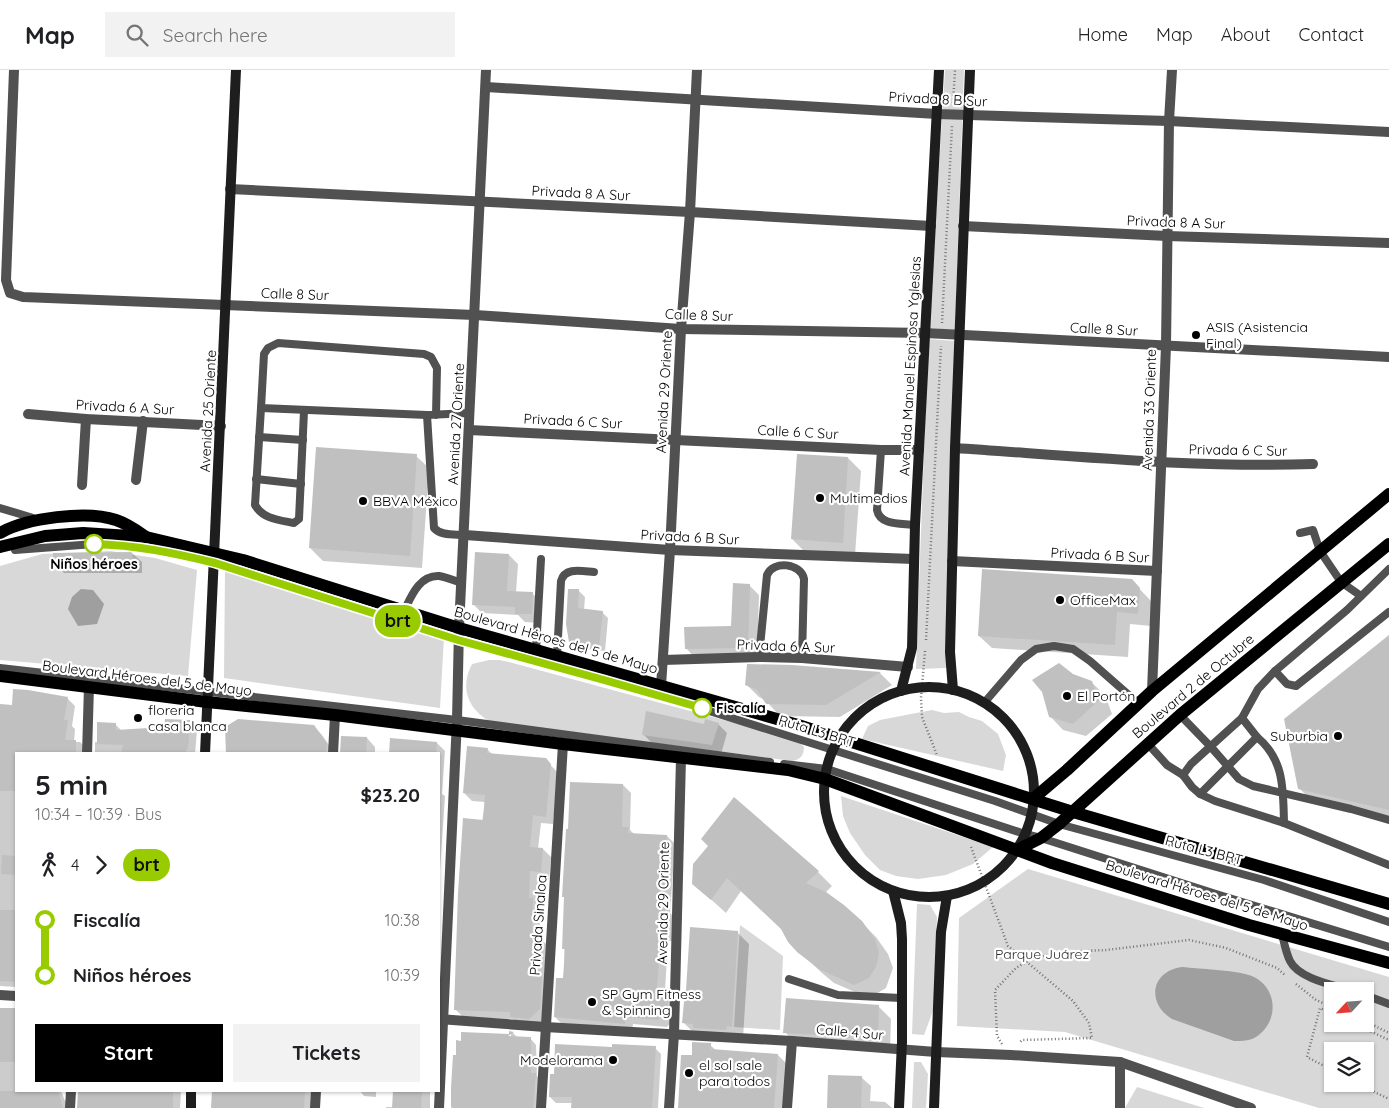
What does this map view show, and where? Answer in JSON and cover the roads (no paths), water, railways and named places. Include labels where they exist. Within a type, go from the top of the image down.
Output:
[{"type":"main road","name":"Avenida 25 Oriente","points":[[205,752],[236,70]]},
{"type":"main road","name":"Avenida Manuel Espinosa Yglesias","points":[[901,691],[912,648],[915,524],[940,70]]},
{"type":"main road","points":[[953,690],[950,652],[955,448],[970,70]]},
{"type":"main road","name":"Boulevard 2 de Octubre","points":[[1034,798],[1152,691],[1389,494]]},
{"type":"main road","points":[[0,533],[10,527],[37,520],[88,515],[114,520],[132,527],[146,537]]},
{"type":"main road","name":"Boulevard Héroes del 5 de Mayo","points":[[0,547],[45,536],[83,533],[146,537],[215,558],[243,560],[404,611],[458,634],[536,650],[798,725],[836,744],[1034,798],[1073,812],[1389,904]]},
{"type":"main road","name":"Boulevard 2 de Octubre","points":[[1017,850],[1041,838],[1059,824],[1180,715],[1389,544]]},
{"type":"main road","name":"Boulevard Héroes del 5 de Mayo","points":[[0,676],[207,697],[335,715],[456,725],[563,744],[826,774],[1062,866],[1282,934],[1389,963]]},
{"type":"main road","points":[[927,687],[953,690],[984,703],[1002,717],[1016,734],[1026,754],[1032,776],[1034,798],[1032,814],[1026,834],[1017,850],[1004,867],[987,880],[968,890],[948,896],[920,897],[893,891],[872,880],[854,865],[840,847],[830,826],[825,803],[826,774],[836,744],[851,722],[865,709],[882,698],[901,691],[927,687]]},
{"type":"main road","points":[[893,891],[901,923],[902,998],[899,1108]]},
{"type":"main road","points":[[934,1108],[941,932],[948,896]]},
{"type":"main road","points":[[191,1092],[191,1108]]},
{"type":"street","name":"Calle 8 Sur","points":[[14,70],[6,280],[10,293],[23,298],[475,315],[681,329],[925,333],[1389,357]]},
{"type":"street","name":"Avenida 27 Oriente","points":[[440,1064],[456,725],[458,634],[486,70]]},
{"type":"street","name":"Avenida 29 Oriente","points":[[660,686],[670,550],[697,70]]},
{"type":"street","name":"Avenida 33 Oriente","points":[[1152,691],[1166,346],[1169,121],[1172,70]]},
{"type":"street","name":"Privada 8 B Sur","points":[[486,87],[937,114],[1169,121],[1389,132]]},
{"type":"street","name":"Privada 8 A Sur","points":[[230,189],[931,226]]},
{"type":"street","name":"Privada 8 A Sur","points":[[963,226],[1167,236],[1389,243]]},
{"type":"street","name":"Privada 6 A Sur","points":[[28,414],[221,426]]},
{"type":"street","points":[[82,485],[86,419]]},
{"type":"street","points":[[136,480],[143,421]]},
{"type":"street","name":"Privada 6 C Sur","points":[[469,430],[676,440]]},
{"type":"street","name":"Calle 6 C Sur","points":[[676,440],[881,450],[919,450]]},
{"type":"street","points":[[955,448],[1161,462]]},
{"type":"street","name":"Privada 6 C Sur","points":[[1161,462],[1269,466],[1313,464]]},
{"type":"street","name":"Privada 6 B Sur","points":[[464,535],[670,550],[914,559]]},
{"type":"street","name":"Privada 6 B Sur","points":[[952,561],[1157,571]]},
{"type":"street","name":"Privada 6 A Sur","points":[[663,660],[759,657],[802,658],[908,667]]},
{"type":"street","points":[[87,752],[89,686]]},
{"type":"street","points":[[333,752],[335,715]]},
{"type":"street","name":"Privada Sinaloa","points":[[541,1108],[563,744]]},
{"type":"street","name":"Avenida 29 Oriente","points":[[669,1108],[674,1034],[681,758]]},
{"type":"street","points":[[0,995],[15,996]]},
{"type":"street","name":"Calle 4 Sur","points":[[441,1019],[792,1041],[901,1050],[1011,1054],[1120,1062],[1251,1108]]},
{"type":"street","points":[[788,1108],[792,1041]]},
{"type":"street","points":[[1120,1062],[1120,1108]]},
{"type":"street","points":[[70,1108],[71,1092]]},
{"type":"street","points":[[315,1108],[316,1092]]},
{"type":"street","name":"Avenida 27 Oriente","points":[[439,1092],[439,1108]]},
{"type":"lane","points":[[304,411],[299,519],[294,523],[260,514],[255,506],[264,354],[268,348],[278,343],[424,354],[431,357],[437,368],[436,415]]},
{"type":"lane","points":[[261,408],[427,415],[470,413]]},
{"type":"lane","points":[[427,415],[434,528],[443,534],[464,535]]},
{"type":"lane","points":[[259,436],[303,440]]},
{"type":"lane","points":[[881,450],[878,516],[886,522],[915,524]]},
{"type":"lane","points":[[256,479],[301,484]]},
{"type":"lane","points":[[0,508],[30,516],[37,520]]},
{"type":"lane","points":[[1300,533],[1313,530],[1320,551],[1341,582],[1360,596]]},
{"type":"lane","name":"Ruta L3 BRT","points":[[0,553],[22,548],[107,544],[136,546],[215,558],[665,697],[836,744],[1059,824],[1264,880],[1389,922]]},
{"type":"lane","points":[[536,650],[541,560]]},
{"type":"lane","points":[[759,657],[767,575],[773,566],[779,566],[795,568],[803,574],[802,658]]},
{"type":"lane","points":[[1183,775],[1191,764],[1242,718],[1258,689],[1275,671],[1389,569]]},
{"type":"lane","points":[[557,656],[562,576],[572,571],[594,572]]},
{"type":"lane","points":[[404,611],[416,588],[430,577],[439,576],[462,583]]},
{"type":"lane","points":[[1275,671],[1287,684],[1296,686],[1389,612]]},
{"type":"lane","points":[[984,703],[1021,660],[1036,649],[1054,646],[1073,649],[1090,661],[1139,704]]},
{"type":"lane","points":[[0,668],[207,697],[456,725],[826,774],[1041,838],[1389,947]]},
{"type":"lane","points":[[1180,715],[1239,779],[1253,786],[1389,820]]},
{"type":"lane","points":[[1242,718],[1257,737],[1265,743],[1278,765],[1283,793],[1284,823]]},
{"type":"lane","points":[[1200,794],[1257,737]]},
{"type":"lane","points":[[1148,744],[1167,765],[1183,775],[1200,794],[1233,808],[1284,823],[1389,865]]},
{"type":"lane","points":[[1282,934],[1290,960],[1295,968],[1304,975],[1325,982]]},
{"type":"lane","points":[[789,979],[838,995],[902,998]]},
{"type":"lane","points":[[1374,999],[1389,1004]]},
{"type":"place","name":"ASIS (Asistencia Final)","points":[[1196,335]]},
{"type":"place","name":"Multimedios","points":[[820,498]]},
{"type":"place","name":"BBVA México","points":[[363,501]]},
{"type":"place","name":"Niños héroes","points":[[94,544]]},
{"type":"place","name":"OfficeMax","points":[[1060,600]]},
{"type":"place","name":"El Portón","points":[[1067,696]]},
{"type":"place","name":"Fiscalía","points":[[702,708]]},
{"type":"place","name":"floreria casa blanca","points":[[138,718]]},
{"type":"place","name":"Suburbia","points":[[1338,736]]},
{"type":"place","name":"SP Gym Fitness & Spinning","points":[[592,1002]]},
{"type":"place","name":"Modelorama","points":[[613,1060]]},
{"type":"place","name":"el sol sale para todos","points":[[689,1073]]},
{"type":"park label","name":"Parque Juárez","points":[[1042,954]]}]
